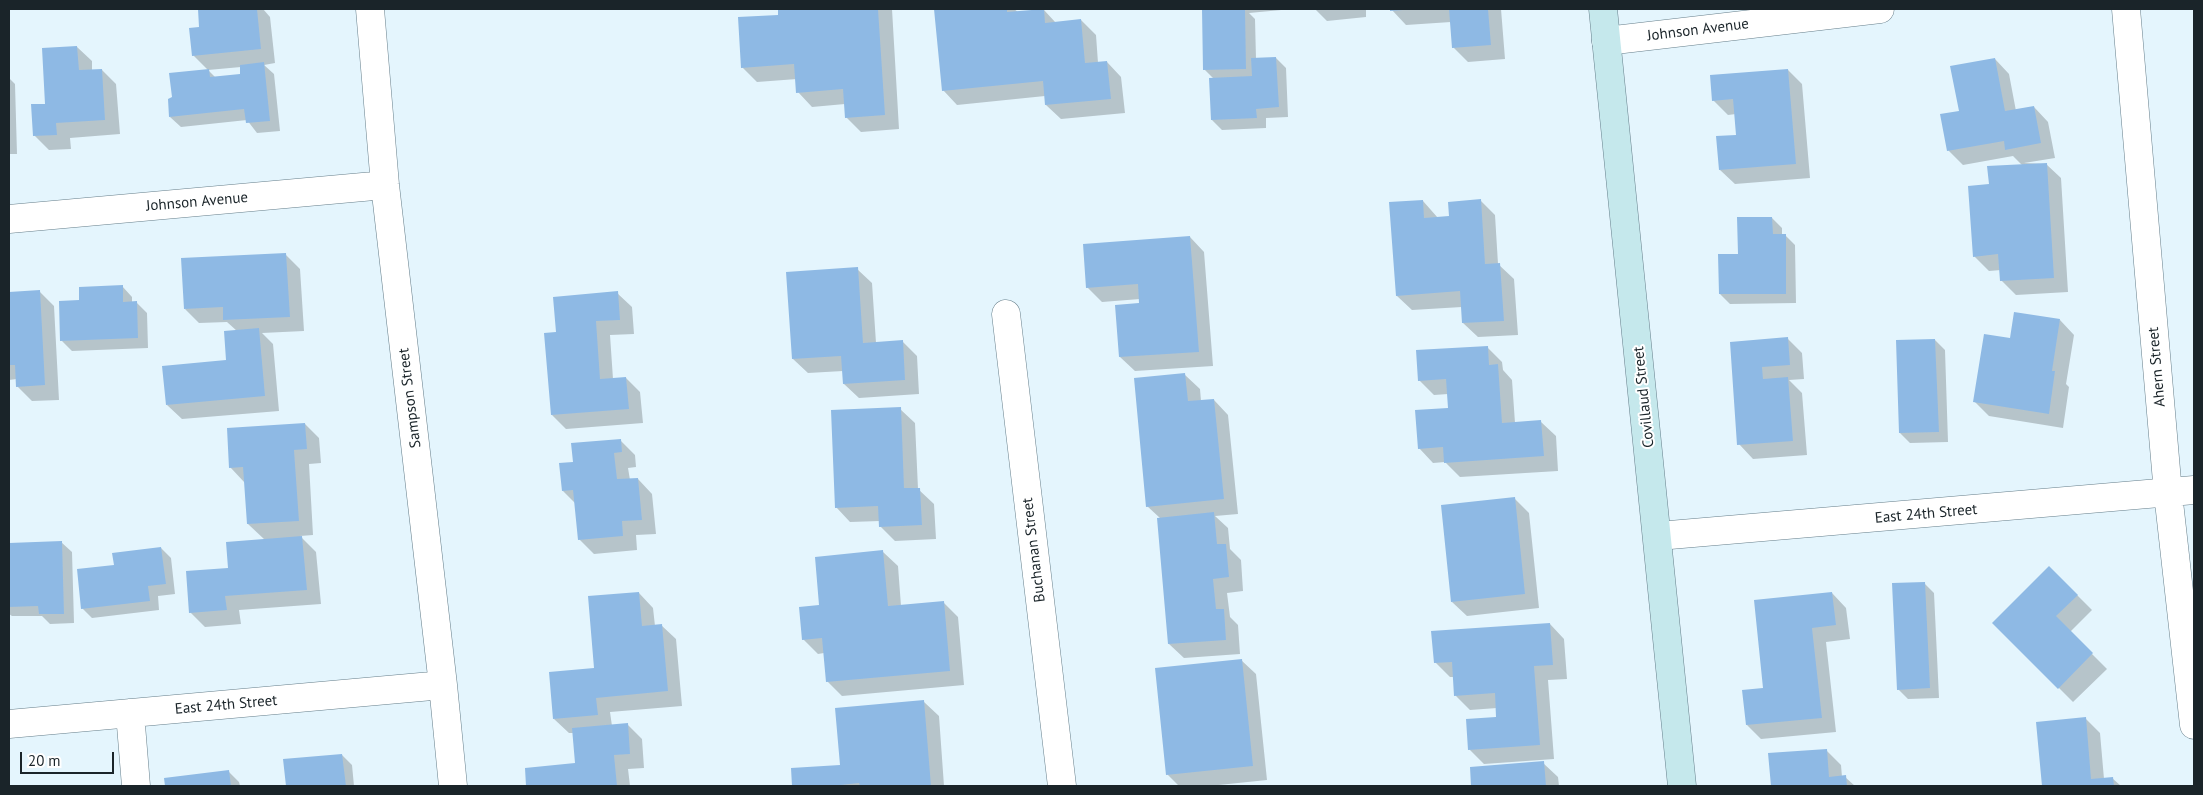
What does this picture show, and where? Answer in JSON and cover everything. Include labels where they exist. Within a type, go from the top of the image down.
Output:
[{"type":"street","name":"Sampson Street","points":[[370,9],[385,185],[453,786]]},
{"type":"street","name":"Covillaud Street","points":[[1603,9],[1682,786]]},
{"type":"street","name":"Johnson Avenue","points":[[1606,41],[1880,9]]},
{"type":"street","name":"Ahern Street","points":[[2126,9],[2181,491],[2194,725]]},
{"type":"street","name":"Johnson Avenue","points":[[9,219],[385,185]]},
{"type":"street","name":"Buchanan Street","points":[[1006,314],[1062,786]]},
{"type":"street","name":"East 24th Street","points":[[1658,536],[2181,491]]},
{"type":"street","name":"East 24th Street","points":[[9,724],[443,685]]},
{"type":"street","points":[[130,713],[136,786]]},
{"type":"building","points":[[198,9],[257,9],[261,49],[192,56],[189,28],[199,27]]},
{"type":"building","points":[[778,9],[878,9],[885,115],[845,118],[843,89],[796,93],[794,64],[741,68],[738,17],[778,15]]},
{"type":"building","points":[[934,9],[1007,9],[1007,12],[1044,9],[1045,23],[1081,19],[1085,63],[1107,61],[1111,99],[1045,105],[1043,81],[942,91]]},
{"type":"building","points":[[1202,9],[1245,9],[1246,69],[1203,70]]},
{"type":"building","points":[[1390,9],[1403,9],[1403,10],[1390,11]]},
{"type":"building","points":[[1449,9],[1488,9],[1491,45],[1452,48]]},
{"type":"building","points":[[77,46],[79,70],[102,69],[105,120],[56,123],[57,135],[33,136],[31,104],[45,104],[42,48]]},
{"type":"building","points":[[1276,57],[1279,107],[1256,109],[1257,118],[1211,120],[1209,78],[1252,76],[1251,58]]},
{"type":"building","points":[[1995,58],[2005,111],[2034,106],[2041,143],[2005,150],[2004,141],[1947,151],[1940,114],[1959,111],[1950,66]]},
{"type":"building","points":[[264,62],[270,121],[246,123],[244,109],[169,117],[168,99],[172,97],[169,73],[209,69],[210,77],[240,74],[240,65]]},
{"type":"building","points":[[1788,69],[1796,164],[1719,170],[1716,136],[1736,135],[1733,99],[1712,101],[1710,75]]},
{"type":"building","points":[[2047,163],[2054,278],[2000,281],[1998,254],[1973,257],[1968,186],[1989,184],[1987,166]]},
{"type":"building","points":[[1481,199],[1485,264],[1500,263],[1504,321],[1462,323],[1460,291],[1396,296],[1389,202],[1423,200],[1424,218],[1449,216],[1448,202]]},
{"type":"building","points":[[1737,217],[1772,217],[1773,234],[1786,234],[1786,294],[1719,294],[1718,254],[1738,254]]},
{"type":"building","points":[[1190,236],[1199,352],[1119,357],[1115,305],[1139,303],[1138,284],[1086,288],[1083,244]]},
{"type":"building","points":[[286,253],[290,317],[223,320],[223,307],[184,309],[181,258]]},
{"type":"building","points":[[858,267],[863,343],[903,340],[905,380],[843,384],[841,356],[792,359],[786,272]]},
{"type":"building","points":[[123,285],[123,302],[137,301],[138,338],[60,341],[59,301],[79,300],[79,287]]},
{"type":"building","points":[[40,290],[45,385],[16,387],[15,365],[9,365],[9,292]]},
{"type":"building","points":[[618,291],[620,320],[596,321],[600,379],[626,377],[629,409],[551,415],[544,333],[556,332],[553,297]]},
{"type":"building","points":[[2014,312],[2060,319],[2052,371],[2055,371],[2049,414],[1973,402],[1984,334],[2010,338]]},
{"type":"building","points":[[259,328],[265,396],[166,405],[162,366],[226,360],[224,331]]},
{"type":"building","points":[[1788,337],[1790,365],[1762,367],[1763,379],[1788,377],[1793,441],[1737,445],[1730,342]]},
{"type":"building","points":[[1935,339],[1939,432],[1899,433],[1896,340]]},
{"type":"building","points":[[1488,346],[1489,365],[1498,364],[1502,423],[1541,420],[1544,456],[1444,463],[1443,447],[1418,449],[1415,410],[1448,408],[1446,379],[1418,381],[1416,350]]},
{"type":"building","points":[[1185,373],[1188,401],[1214,399],[1224,499],[1146,507],[1134,378]]},
{"type":"building","points":[[901,407],[904,488],[920,488],[922,525],[879,527],[878,506],[835,508],[831,410]]},
{"type":"building","points":[[305,423],[307,449],[294,450],[299,521],[247,524],[243,467],[229,468],[227,428]]},
{"type":"building","points":[[621,439],[622,452],[614,453],[617,479],[638,478],[642,520],[622,521],[623,536],[578,540],[573,490],[562,491],[559,463],[573,462],[571,443]]},
{"type":"building","points":[[1515,497],[1525,594],[1451,602],[1441,505]]},
{"type":"building","points":[[1214,512],[1217,544],[1226,544],[1229,577],[1213,579],[1216,609],[1224,609],[1226,640],[1168,644],[1157,518]]},
{"type":"building","points":[[302,536],[307,590],[225,596],[227,610],[189,613],[186,571],[228,568],[226,542]]},
{"type":"building","points":[[62,541],[64,614],[39,614],[38,606],[9,607],[9,543]]},
{"type":"building","points":[[161,547],[166,584],[148,586],[150,601],[81,609],[77,569],[114,565],[112,553]]},
{"type":"building","points":[[883,550],[888,606],[944,601],[950,671],[826,682],[822,638],[802,640],[799,607],[819,605],[815,557]]},
{"type":"building","points":[[2049,566],[2078,595],[2056,616],[2093,653],[2058,689],[1992,623]]},
{"type":"building","points":[[1925,582],[1930,688],[1897,690],[1892,583]]},
{"type":"building","points":[[639,592],[642,626],[662,624],[668,691],[596,698],[598,715],[553,719],[549,672],[594,668],[588,596]]},
{"type":"building","points":[[1832,592],[1836,625],[1812,628],[1822,718],[1746,725],[1742,690],[1763,688],[1754,600]]},
{"type":"building","points":[[1550,623],[1553,665],[1534,666],[1540,745],[1468,750],[1466,719],[1496,717],[1495,693],[1454,696],[1452,662],[1434,663],[1431,631]]},
{"type":"building","points":[[1242,659],[1253,766],[1166,775],[1155,668]]},
{"type":"building","points":[[924,700],[931,786],[860,786],[859,783],[832,786],[792,786],[791,768],[840,765],[835,708]]},
{"type":"building","points":[[2086,717],[2091,779],[2113,777],[2114,786],[2042,786],[2036,722]]},
{"type":"building","points":[[628,723],[630,754],[614,755],[617,786],[526,786],[525,768],[575,763],[572,728]]},
{"type":"building","points":[[1827,749],[1829,777],[1846,775],[1847,786],[1771,786],[1768,753]]},
{"type":"building","points":[[342,754],[346,786],[286,786],[283,759]]},
{"type":"building","points":[[1544,761],[1546,786],[1471,786],[1470,767]]},
{"type":"building","points":[[229,770],[231,786],[165,786],[164,778]]}]
